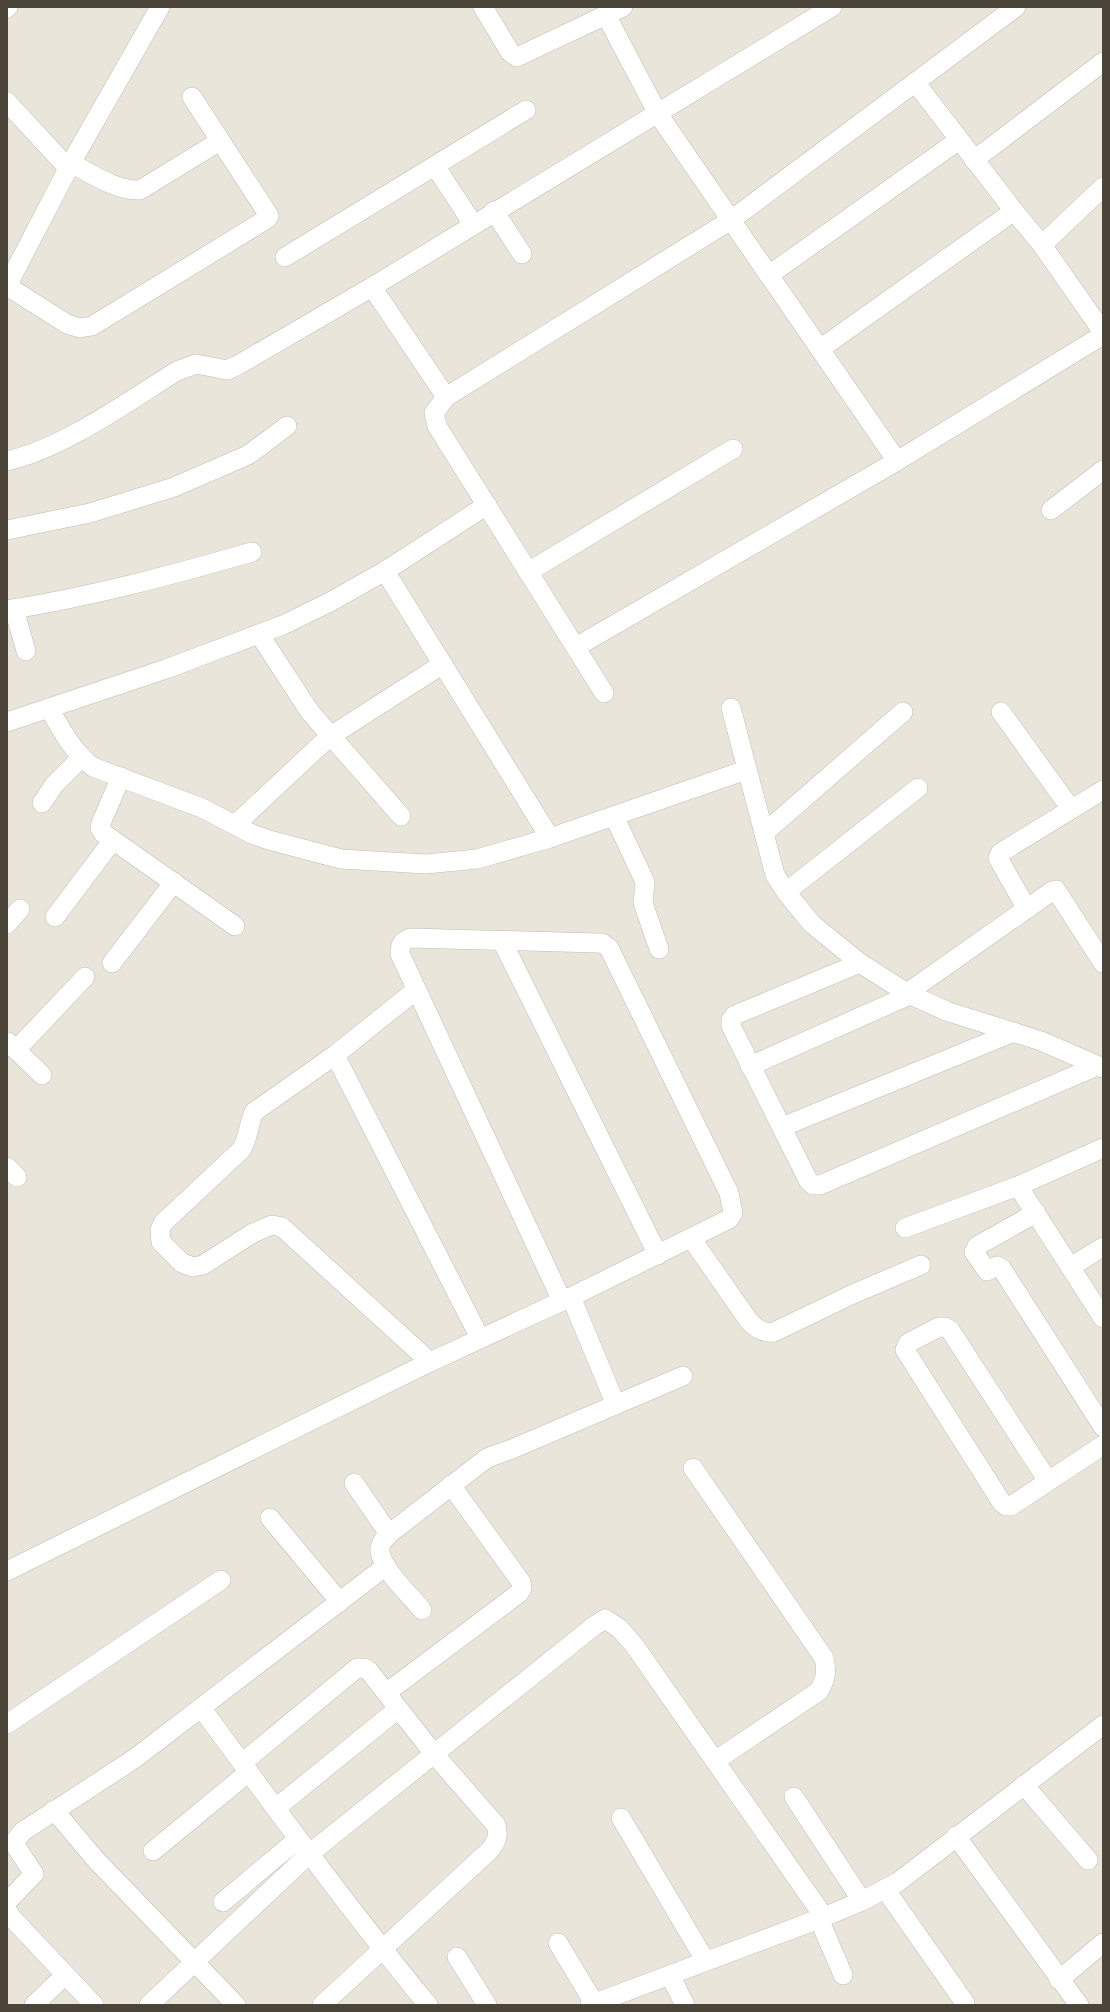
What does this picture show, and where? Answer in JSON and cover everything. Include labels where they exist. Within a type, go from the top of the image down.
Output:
[{"type":"street","points":[[483,7],[510,52],[517,58],[623,7]]},
{"type":"street","points":[[7,461],[22,458],[52,446],[177,371],[196,364],[227,370],[238,365],[372,287],[494,211],[658,114],[832,7]]},
{"type":"street","points":[[604,693],[437,426],[434,413],[446,398],[731,220],[1016,7]]},
{"type":"street","points":[[159,8],[70,166],[7,286],[67,324],[80,328],[92,326],[267,219],[268,216],[266,210],[192,97]]},
{"type":"street","points":[[606,15],[658,114],[898,461]]},
{"type":"street","points":[[974,160],[1103,62]]},
{"type":"street","points":[[915,82],[974,160],[1100,320]]},
{"type":"street","points":[[7,102],[70,166],[120,187],[131,190],[140,190],[220,141]]},
{"type":"street","points":[[285,257],[526,110]]},
{"type":"street","points":[[769,275],[959,140]]},
{"type":"street","points":[[435,166],[473,224]]},
{"type":"street","points":[[1042,245],[1103,187]]},
{"type":"street","points":[[494,211],[522,254]]},
{"type":"street","points":[[820,349],[1014,211]]},
{"type":"street","points":[[372,287],[446,398]]},
{"type":"street","points":[[576,647],[898,461],[1103,335]]},
{"type":"street","points":[[7,530],[90,514],[174,487],[248,455],[287,426]]},
{"type":"street","points":[[528,572],[733,449]]},
{"type":"street","points":[[1052,510],[1103,470]]},
{"type":"street","points":[[7,722],[166,669],[283,625],[330,602],[385,571],[487,505]]},
{"type":"street","points":[[26,651],[10,609],[178,574],[252,552]]},
{"type":"street","points":[[385,571],[550,838]]},
{"type":"street","points":[[259,634],[310,712],[401,816]]},
{"type":"street","points":[[234,825],[312,751],[331,736],[443,664]]},
{"type":"street","points":[[49,708],[68,743],[81,758],[93,767],[202,808],[252,834],[341,859],[426,864],[477,860],[550,838],[746,770]]},
{"type":"street","points":[[731,708],[746,770],[775,875],[786,892],[812,924],[860,963],[909,994],[946,1011],[1041,1041],[1100,1067]]},
{"type":"street","points":[[764,833],[903,712]]},
{"type":"street","points":[[1001,712],[1071,809]]},
{"type":"street","points":[[42,803],[54,785],[81,758]]},
{"type":"street","points":[[120,778],[100,828],[103,834],[114,840],[235,926]]},
{"type":"street","points":[[786,892],[918,788]]},
{"type":"street","points":[[1027,909],[998,858],[1004,849],[1103,790]]},
{"type":"street","points":[[614,816],[645,882],[643,903],[659,949]]},
{"type":"street","points":[[55,917],[114,840]]},
{"type":"street","points":[[112,963],[174,882]]},
{"type":"street","points":[[750,1066],[909,994],[1052,891],[1056,890],[1103,963]]},
{"type":"street","points":[[7,924],[20,910]]},
{"type":"street","points":[[7,1571],[430,1362],[566,1299],[658,1255],[729,1219],[733,1213],[729,1193],[609,948],[597,943],[410,938],[402,942],[400,946],[400,954],[416,990],[566,1299],[616,1405]]},
{"type":"street","points":[[502,940],[658,1255]]},
{"type":"street","points":[[860,963],[735,1015],[731,1020],[731,1026],[750,1066],[808,1180],[813,1185],[820,1185],[1100,1067]]},
{"type":"street","points":[[42,1075],[12,1045],[85,977]]},
{"type":"street","points":[[416,990],[335,1055],[254,1112],[250,1121],[246,1143],[241,1150],[163,1223],[160,1230],[161,1242],[182,1263],[193,1267],[203,1265],[252,1233],[272,1225],[277,1225],[295,1239],[430,1362]]},
{"type":"street","points":[[782,1127],[1014,1032]]},
{"type":"street","points":[[335,1055],[480,1338]]},
{"type":"street","points":[[905,1228],[1018,1186],[1103,1148]]},
{"type":"street","points":[[1018,1186],[1103,1318]]},
{"type":"street","points":[[1036,1213],[977,1246],[974,1252],[987,1271],[997,1266],[1002,1269],[1103,1427]]},
{"type":"street","points":[[691,1238],[749,1321],[757,1330],[765,1333],[774,1332],[854,1294],[921,1265]]},
{"type":"street","points":[[1070,1267],[1103,1247]]},
{"type":"street","points":[[1048,1481],[950,1330],[945,1327],[939,1327],[908,1343],[905,1350],[1002,1503],[1006,1506],[1011,1506],[1103,1445]]},
{"type":"street","points":[[422,1610],[386,1566],[380,1551],[381,1543],[389,1534],[487,1458],[512,1449],[683,1376]]},
{"type":"street","points":[[693,1468],[824,1658],[827,1670],[825,1680],[819,1691],[715,1761]]},
{"type":"street","points":[[354,1483],[389,1534]]},
{"type":"street","points":[[386,1693],[519,1593],[522,1588],[521,1582],[451,1485]]},
{"type":"street","points":[[270,1518],[340,1602]]},
{"type":"street","points":[[94,2005],[8,1913],[34,1874],[15,1846],[16,1840],[22,1832],[134,1759],[202,1709],[386,1566]]},
{"type":"street","points":[[7,1724],[221,1580]]},
{"type":"street","points":[[223,1902],[434,1754],[594,1626],[605,1619],[619,1628],[634,1645],[715,1761],[821,1918],[843,1975]]},
{"type":"street","points":[[153,1851],[357,1668],[364,1668],[369,1671],[434,1754],[496,1826],[499,1835],[496,1843],[490,1850],[322,2005]]},
{"type":"street","points":[[202,1709],[382,1949],[428,2005]]},
{"type":"street","points":[[276,1808],[398,1709]]},
{"type":"street","points":[[558,1943],[592,2004],[670,1975],[705,1960],[821,1918],[862,1901],[898,1882],[956,1836],[1102,1727]]},
{"type":"street","points":[[1024,1785],[1088,1860]]},
{"type":"street","points":[[794,1797],[862,1901]]},
{"type":"street","points":[[54,1810],[96,1860],[236,2005]]},
{"type":"street","points":[[621,1818],[705,1960]]},
{"type":"street","points":[[956,1836],[1059,1980],[1080,2005]]},
{"type":"street","points":[[149,2005],[195,1963],[304,1846]]},
{"type":"street","points":[[885,1889],[965,2004]]},
{"type":"street","points":[[1059,1980],[1103,1943]]},
{"type":"street","points":[[456,1957],[487,2005]]},
{"type":"street","points":[[34,2005],[65,1975]]},
{"type":"street","points":[[670,1975],[685,2005]]},
{"type":"shaded area","points":[[7,7],[1103,7],[1103,2005],[7,2005]]}]
